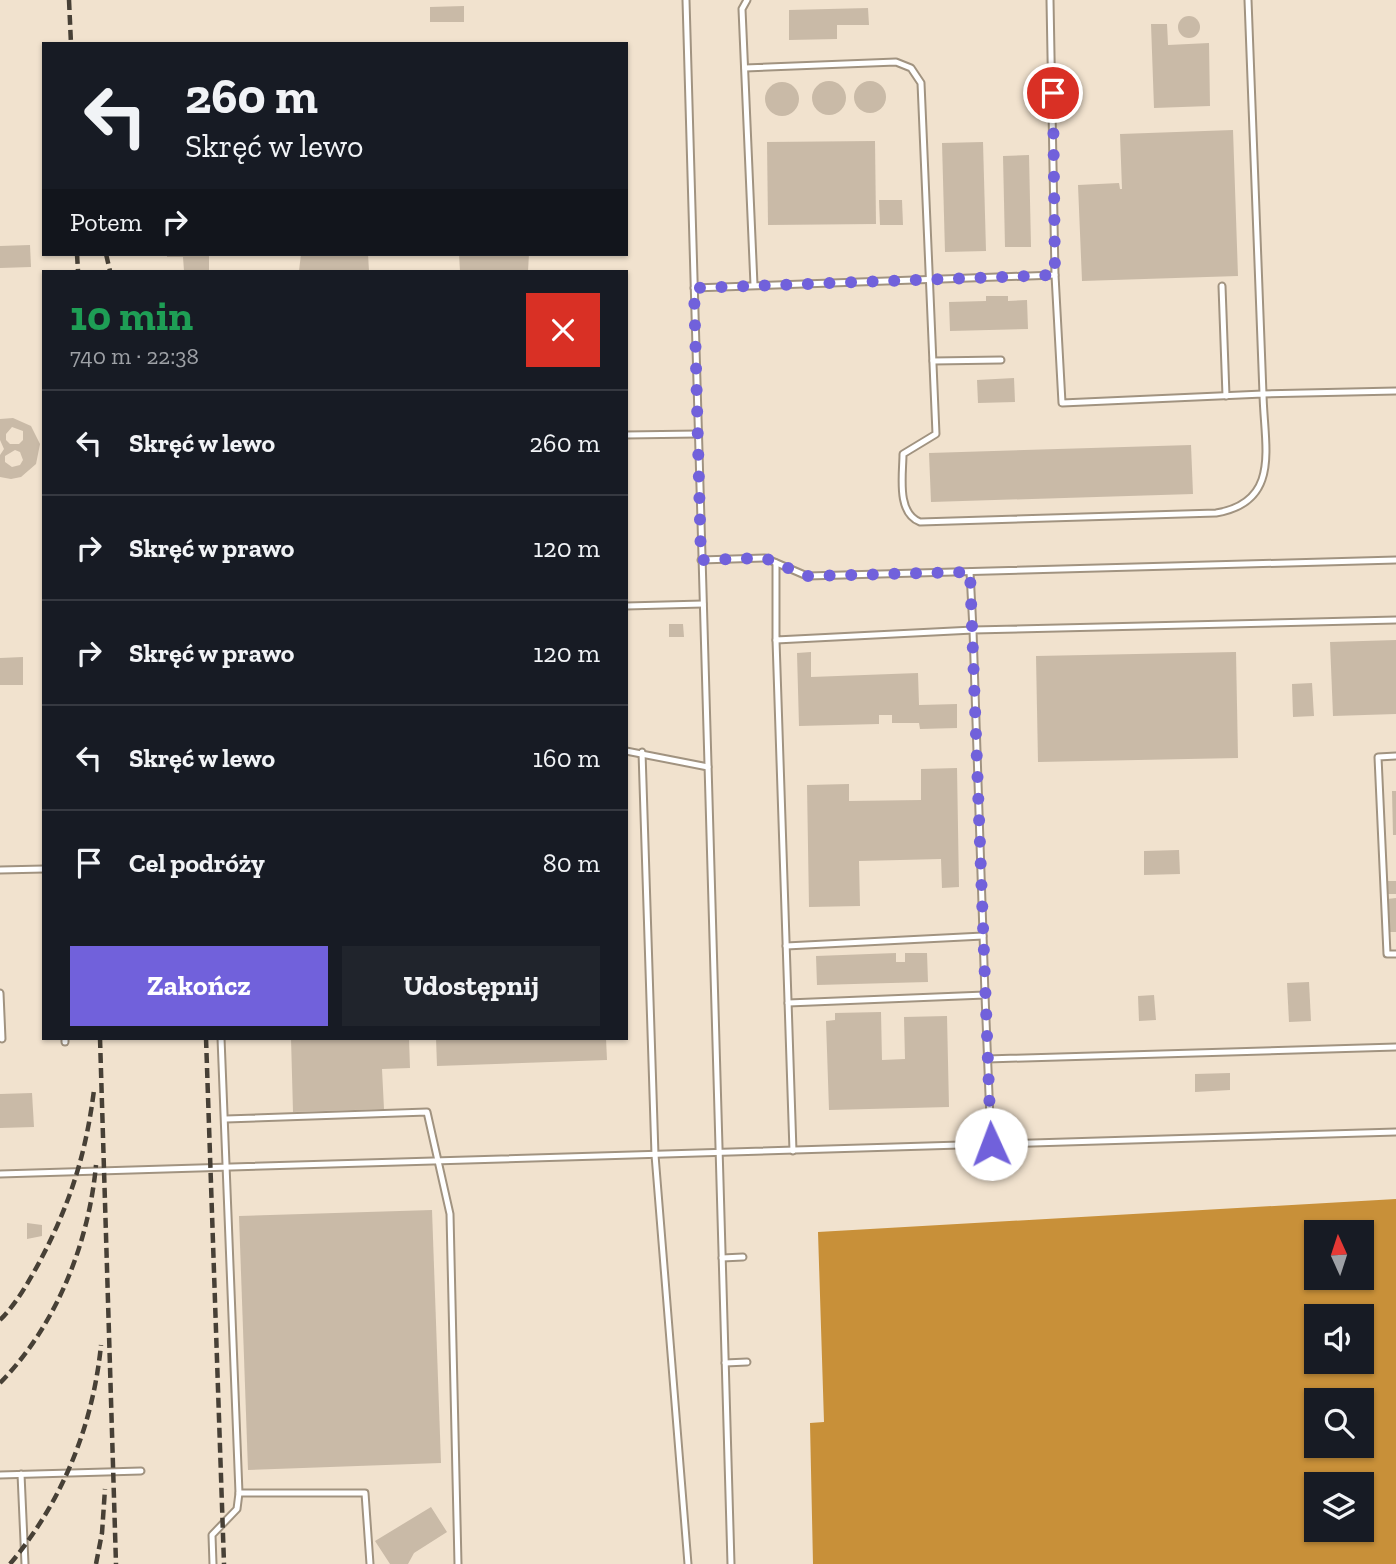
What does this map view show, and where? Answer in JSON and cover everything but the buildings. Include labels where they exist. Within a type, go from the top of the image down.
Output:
[{"type":"lane","points":[[686,0],[731,1564]]},
{"type":"lane","points":[[747,0],[742,9],[754,285]]},
{"type":"lane","points":[[1050,0],[1055,275],[1062,403],[1396,391]]},
{"type":"lane","points":[[745,68],[897,62],[911,68],[921,83],[936,433],[903,454],[904,503],[908,514],[920,522],[1231,511],[1253,498],[1264,479],[1248,0]]},
{"type":"lane","points":[[694,288],[1055,275]]},
{"type":"lane","points":[[1222,285],[1226,396]]},
{"type":"lane","points":[[933,361],[1001,360]]},
{"type":"lane","points":[[628,435],[698,434]]},
{"type":"lane","points":[[701,560],[765,558],[807,576],[1396,560]]},
{"type":"lane","points":[[776,563],[776,640],[793,1151]]},
{"type":"lane","points":[[970,572],[991,1144]]},
{"type":"lane","points":[[628,606],[703,604]]},
{"type":"lane","points":[[776,640],[973,630],[1396,620]]},
{"type":"lane","points":[[628,751],[708,767]]},
{"type":"lane","points":[[642,752],[655,1155],[688,1564]]},
{"type":"lane","points":[[1396,757],[1378,757],[1387,954],[1396,954]]},
{"type":"lane","points":[[0,870],[42,869]]},
{"type":"lane","points":[[786,946],[983,936]]},
{"type":"lane","points":[[0,993],[2,1039]]},
{"type":"lane","points":[[788,1003],[985,995]]},
{"type":"lane","points":[[213,1564],[212,1535],[237,1508],[239,1493],[229,1167],[221,1040]]},
{"type":"lane","points":[[987,1059],[1396,1047]]},
{"type":"lane","points":[[226,1119],[427,1112],[450,1214],[458,1564]]},
{"type":"lane","points":[[0,1174],[1396,1132]]},
{"type":"lane","points":[[722,1258],[743,1257]]},
{"type":"lane","points":[[725,1363],[747,1362]]},
{"type":"lane","points":[[0,1475],[141,1471]]},
{"type":"lane","points":[[21,1474],[25,1564]]},
{"type":"lane","points":[[239,1493],[365,1493],[370,1564]]},
{"type":"shaded area","points":[[1396,1199],[1396,1564],[813,1564],[810,1423],[824,1422],[818,1232]]},
{"type":"railway","points":[[69,0],[71,42]]},
{"type":"railway","points":[[77,256],[78,270]]},
{"type":"railway","points":[[106,256],[110,270]]},
{"type":"railway","points":[[100,1040],[116,1564]]},
{"type":"railway","points":[[206,1040],[224,1564]]},
{"type":"railway","points":[[0,1320],[27,1284],[60,1219],[81,1157],[94,1090]]},
{"type":"railway","points":[[0,1383],[38,1336],[66,1282],[86,1224],[96,1165]]},
{"type":"railway","points":[[10,1564],[45,1515],[72,1462],[91,1405],[101,1345]]},
{"type":"railway","points":[[96,1564],[102,1533],[105,1489]]},
{"type":"route","points":[[991,1144],[970,572],[807,576],[765,558],[701,560],[694,288],[1055,275],[1053,93]]}]
